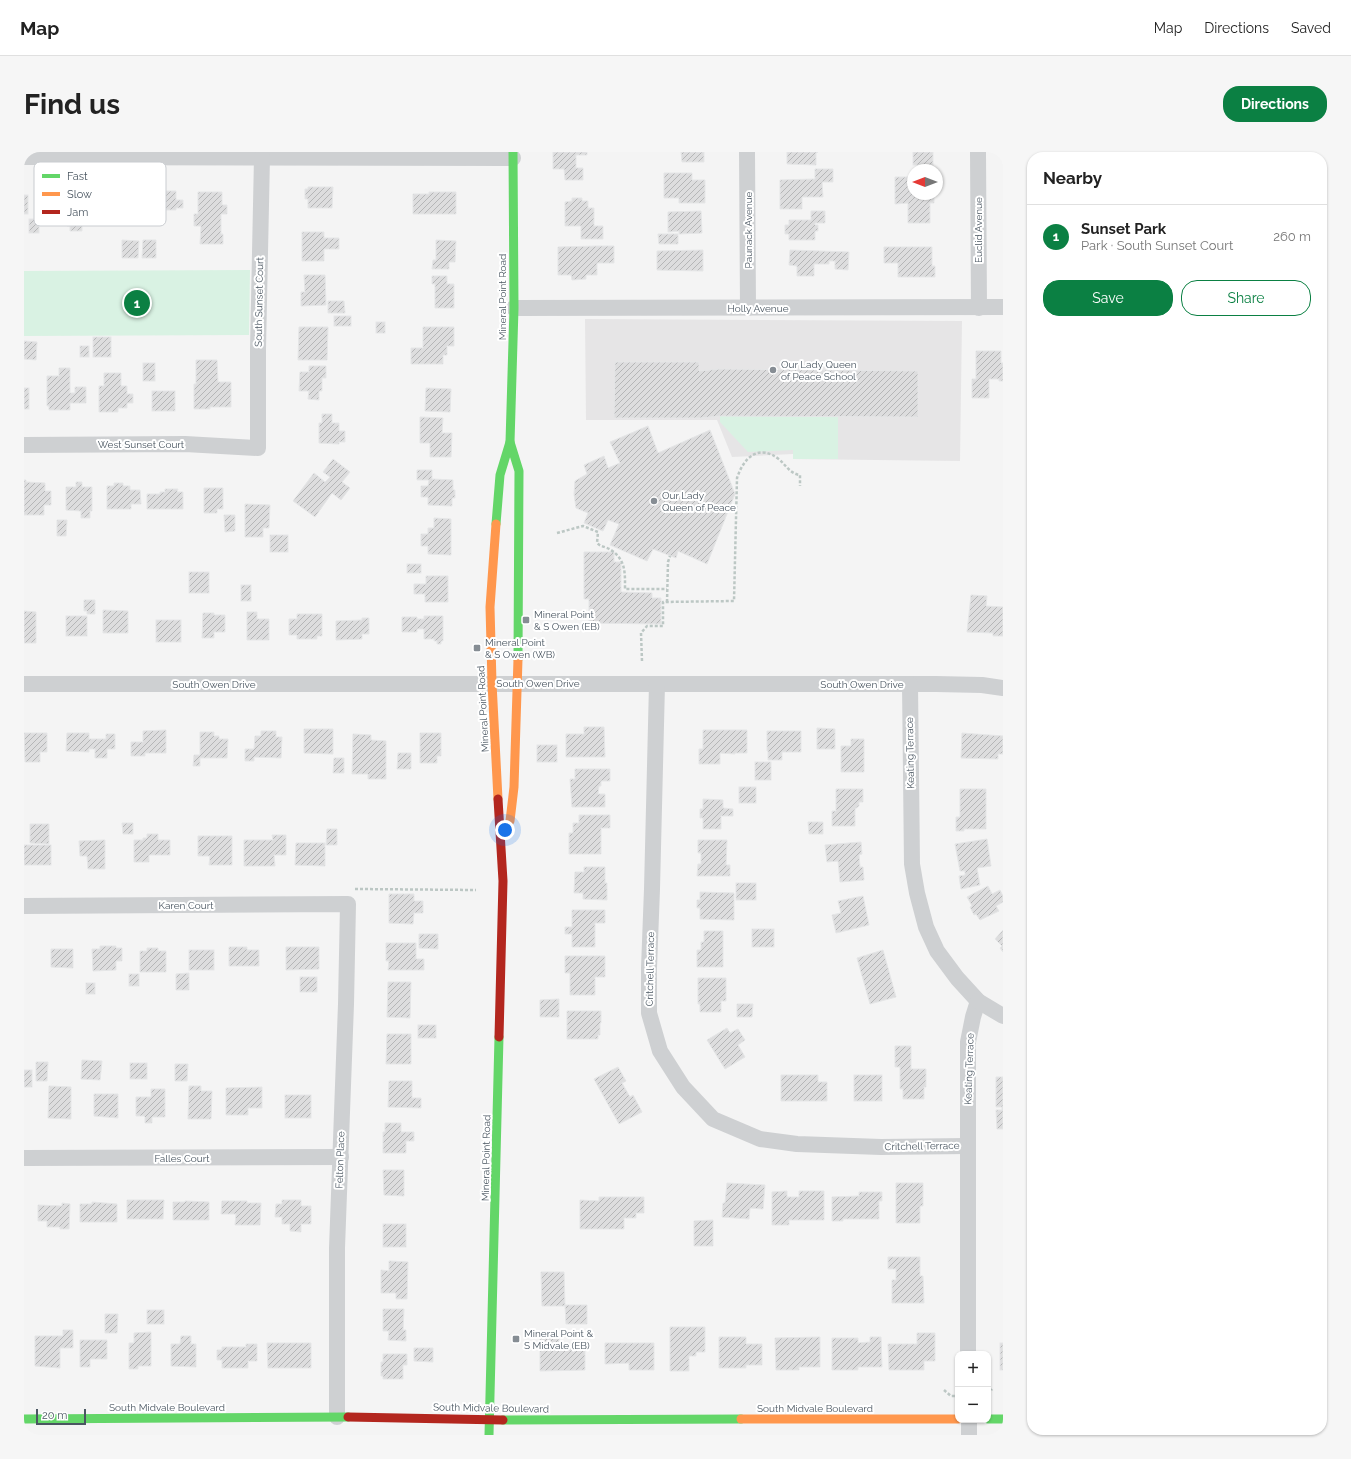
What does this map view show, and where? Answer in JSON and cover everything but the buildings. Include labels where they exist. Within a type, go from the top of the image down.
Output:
[{"type":"main road","name":"Mineral Point Road","points":[[504,881],[492,683],[490,608],[500,475],[510,442],[514,308],[513,155]]},
{"type":"main road","name":"Mineral Point Road","points":[[489,1435],[504,881],[514,787],[518,683],[519,471],[510,442]]},
{"type":"main road","name":"South Midvale Boulevard","points":[[24,1419],[337,1416],[490,1420],[955,1419]]},
{"type":"main road","points":[[991,1419],[1003,1420]]},
{"type":"street","name":"Paunack Avenue","points":[[747,152],[748,308]]},
{"type":"street","name":"Euclid Avenue","points":[[978,152],[979,308]]},
{"type":"street","points":[[24,157],[513,155]]},
{"type":"street","name":"South Sunset Court","points":[[258,448],[258,349],[262,157]]},
{"type":"street","name":"Holly Avenue","points":[[514,308],[1003,307]]},
{"type":"street","name":"West Sunset Court","points":[[24,445],[186,444],[258,448]]},
{"type":"street","name":"South Owen Drive","points":[[24,684],[910,684],[982,685],[1003,688]]},
{"type":"street","name":"Critchell Terrace","points":[[657,684],[649,1013],[660,1051],[683,1087],[713,1119],[760,1139],[798,1144],[881,1147],[967,1146]]},
{"type":"street","name":"Keating Terrace","points":[[910,684],[912,864],[917,894],[926,927],[938,951],[957,978],[978,1001],[968,1042],[968,1351]]},
{"type":"street","name":"Karen Court","points":[[24,906],[348,904]]},
{"type":"street","name":"Felton Place","points":[[337,1416],[337,1248],[348,904]]},
{"type":"street","points":[[978,1001],[1003,1016]]},
{"type":"street","name":"Falles Court","points":[[24,1158],[341,1158]]},
{"type":"street","points":[[969,1423],[969,1435]]},
{"type":"path","points":[[642,661],[641,632],[647,626],[662,626],[663,602],[734,601],[737,478],[740,469],[748,457],[752,454],[767,453],[779,460],[792,472],[800,475],[800,486]]},
{"type":"path","points":[[557,533],[583,526],[598,532],[597,543],[610,549],[620,558],[625,568],[625,589],[667,589]]},
{"type":"path","points":[[667,602],[668,562],[670,556]]},
{"type":"path","points":[[348,904],[348,889],[476,890]]},
{"type":"path","points":[[944,1390],[951,1396],[955,1396]]},
{"type":"shaded area","name":"Our Lady Queen of Peace School","points":[[585,319],[962,321],[960,461],[793,459],[793,454],[732,457],[717,420],[586,420]]},
{"type":"green space","points":[[250,270],[249,335],[24,336],[24,271]]},
{"type":"green space","points":[[720,416],[838,417],[838,459],[793,459],[793,450],[748,452],[720,422]]},
{"type":"traffic: fast","points":[[496,524],[500,475],[510,442],[514,308],[513,152]]},
{"type":"traffic: fast","points":[[510,442],[519,471],[518,659]]},
{"type":"traffic: fast","points":[[489,1435],[499,1037]]},
{"type":"traffic: fast","points":[[24,1419],[348,1417]]},
{"type":"traffic: fast","points":[[503,1420],[741,1419]]},
{"type":"traffic: fast","points":[[991,1419],[1003,1419]]},
{"type":"traffic: slow","points":[[496,524],[490,607],[498,799]]},
{"type":"traffic: slow","points":[[510,821],[514,787],[518,659]]},
{"type":"traffic: slow","points":[[741,1419],[955,1419]]},
{"type":"traffic: jam","points":[[498,799],[503,881],[499,1037]]},
{"type":"traffic: jam","points":[[348,1417],[503,1420]]},
{"type":"place","name":"Sunset Park","points":[[137,303]]},
{"type":"place","name":"Our Lady Queen of Peace School","points":[[773,370]]},
{"type":"place","name":"Our Lady Queen of Peace","points":[[654,501]]},
{"type":"place","name":"Mineral Point & S Owen (EB)","points":[[526,620]]},
{"type":"place","name":"Mineral Point & S Owen (WB)","points":[[477,648]]},
{"type":"place","name":"Mineral Point & S Midvale (EB)","points":[[516,1339]]}]
